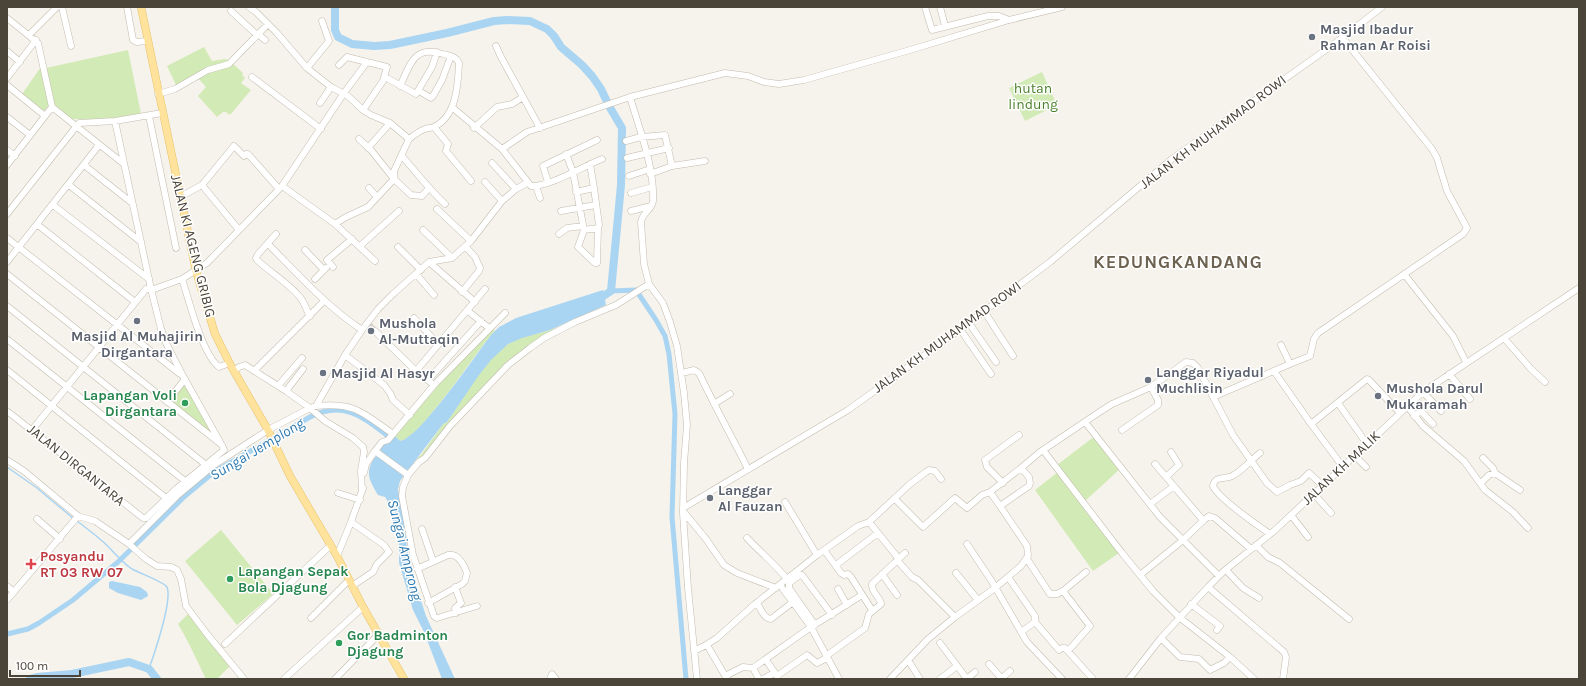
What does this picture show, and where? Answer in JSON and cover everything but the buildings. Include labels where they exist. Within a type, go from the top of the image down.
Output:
[{"type":"main road","name":"JALAN KI AGENG GRIBIG","points":[[141,7],[196,271],[215,334],[268,431],[290,476],[331,545],[362,607],[404,679]]},
{"type":"street","points":[[29,35],[57,7]]},
{"type":"street","points":[[62,7],[71,46]]},
{"type":"street","points":[[127,7],[133,40],[137,42],[148,40]]},
{"type":"street","points":[[249,7],[268,24],[307,68],[331,87],[344,93],[363,110],[390,123],[409,139]]},
{"type":"street","points":[[256,12],[261,7]]},
{"type":"street","points":[[925,7],[931,29],[988,16],[999,16],[1009,20]]},
{"type":"street","points":[[940,7],[945,26]]},
{"type":"street","points":[[502,149],[527,132],[630,97],[725,73],[748,76],[764,82],[779,84],[804,80],[1009,20],[1062,7]]},
{"type":"street","name":"JALAN KH MUHAMMAD ROWI","points":[[683,509],[848,410],[1050,262],[1172,159],[1382,7]]},
{"type":"street","points":[[231,10],[265,40]]},
{"type":"street","points":[[7,18],[38,43],[52,107],[124,164]]},
{"type":"street","points":[[307,68],[329,41],[322,20]]},
{"type":"street","points":[[158,94],[175,89],[208,70],[228,64],[268,24]]},
{"type":"street","points":[[1213,397],[1310,356],[1314,339],[1318,333],[1463,234],[1467,228],[1447,191],[1437,158],[1432,149],[1342,37]]},
{"type":"street","points":[[7,78],[36,40]]},
{"type":"street","points":[[496,46],[540,128]]},
{"type":"street","points":[[7,51],[20,62]]},
{"type":"street","points":[[335,224],[368,207],[394,179],[394,171],[409,139],[424,129],[434,127],[442,121],[452,108],[458,80],[459,63],[457,58],[428,51],[415,56],[400,86]]},
{"type":"street","points":[[385,77],[414,94],[418,93],[432,67],[437,52]]},
{"type":"street","points":[[419,91],[431,98],[433,96],[442,80],[451,56]]},
{"type":"street","points":[[338,65],[347,57],[386,66],[387,69],[385,77],[363,110]]},
{"type":"street","points":[[32,430],[146,290],[154,289],[182,279],[207,264],[281,187],[344,93],[367,62]]},
{"type":"street","points":[[252,77],[321,128]]},
{"type":"street","points":[[7,84],[45,116]]},
{"type":"street","points":[[320,103],[331,87]]},
{"type":"street","points":[[474,128],[497,107],[512,104],[523,97]]},
{"type":"street","points":[[630,97],[641,137],[647,152],[652,187],[653,202],[641,218],[644,264],[649,284],[663,303],[670,322],[677,346],[682,373],[687,425],[683,509],[686,568],[697,679]]},
{"type":"street","points":[[7,165],[52,107]]},
{"type":"street","points":[[452,108],[474,128],[502,149],[527,184],[531,186],[548,182],[602,159]]},
{"type":"street","points":[[7,214],[79,123],[115,121],[162,113]]},
{"type":"street","points":[[149,116],[176,248]]},
{"type":"street","points":[[7,117],[30,135]]},
{"type":"street","points":[[7,370],[166,498],[185,481],[223,452],[224,449],[222,445],[166,343],[151,289],[115,121]]},
{"type":"street","points":[[368,148],[390,123]]},
{"type":"street","points":[[434,127],[448,144],[446,151],[471,181]]},
{"type":"street","points":[[626,141],[641,137],[665,135],[672,166]]},
{"type":"street","points":[[359,139],[394,179],[412,196],[422,196],[429,188]]},
{"type":"street","points":[[548,182],[542,166],[597,140]]},
{"type":"street","points":[[7,262],[38,225],[100,145]]},
{"type":"street","points":[[180,197],[202,185],[234,146],[244,156],[248,154],[281,187],[335,224],[375,261]]},
{"type":"street","points":[[627,158],[647,152],[669,148]]},
{"type":"street","points":[[7,150],[14,156]]},
{"type":"street","points":[[566,154],[573,172],[584,228],[578,246],[596,263],[599,223],[590,164]]},
{"type":"street","points":[[402,156],[420,175],[429,188],[445,204]]},
{"type":"street","points":[[629,176],[672,166],[705,161]]},
{"type":"street","points":[[492,164],[516,189]]},
{"type":"street","points":[[84,165],[132,203]]},
{"type":"street","points":[[485,182],[502,201]]},
{"type":"street","points":[[312,408],[362,330],[368,325],[393,294],[429,262],[452,258],[471,241],[502,201],[516,189],[527,184]]},
{"type":"street","points":[[69,185],[141,242]]},
{"type":"street","points":[[202,185],[239,230]]},
{"type":"street","points":[[536,186],[540,198]]},
{"type":"street","points":[[631,193],[652,187]]},
{"type":"street","points":[[369,188],[377,197]]},
{"type":"street","points":[[576,192],[594,188]]},
{"type":"street","points":[[53,205],[149,279]]},
{"type":"street","points":[[561,211],[596,205]]},
{"type":"street","points":[[631,211],[651,206]]},
{"type":"street","points":[[437,209],[471,241]]},
{"type":"street","points":[[360,246],[399,211]]},
{"type":"street","points":[[38,225],[135,302]]},
{"type":"street","points":[[559,234],[567,228],[598,228]]},
{"type":"street","points":[[423,230],[452,258]]},
{"type":"street","points":[[276,234],[256,257],[257,260],[293,290],[304,302],[306,310],[310,316]]},
{"type":"street","points":[[7,238],[184,378]]},
{"type":"street","points":[[315,278],[324,270],[328,262],[352,239]]},
{"type":"street","points":[[268,244],[324,301],[344,318],[362,330]]},
{"type":"street","points":[[462,292],[480,268],[475,257],[465,246]]},
{"type":"street","points":[[398,247],[434,295]]},
{"type":"street","points":[[305,250],[324,270]]},
{"type":"street","points":[[429,262],[475,302]]},
{"type":"street","points":[[7,274],[222,445]]},
{"type":"street","points":[[1404,274],[1453,336],[1466,362]]},
{"type":"street","points":[[182,279],[199,332],[207,348],[219,367],[230,363]]},
{"type":"street","points":[[477,606],[436,618],[434,616],[428,603],[413,555],[402,496],[407,474],[425,458],[450,426],[508,365],[544,338],[575,322],[616,305],[634,295],[649,284]]},
{"type":"street","name":"JALAN KH MALIK","points":[[1129,679],[1161,638],[1208,586],[1292,515],[1322,485],[1423,392],[1579,288]]},
{"type":"street","points":[[416,370],[468,311],[485,289]]},
{"type":"street","points":[[254,371],[324,301]]},
{"type":"street","points":[[7,306],[206,465]]},
{"type":"street","points":[[468,311],[489,328]]},
{"type":"street","points":[[984,311],[1013,356]]},
{"type":"street","points":[[337,556],[360,500],[365,466],[377,452],[382,442],[391,436],[434,385],[504,312]]},
{"type":"street","points":[[414,318],[438,344]]},
{"type":"street","points":[[428,380],[481,321]]},
{"type":"street","points":[[969,322],[996,362]]},
{"type":"street","points":[[960,329],[991,374]]},
{"type":"street","points":[[375,331],[434,385]]},
{"type":"street","points":[[1504,338],[1531,369],[1545,382]]},
{"type":"street","points":[[7,339],[68,386],[185,481]]},
{"type":"street","points":[[1281,345],[1290,364]]},
{"type":"street","points":[[345,355],[384,385],[393,400],[410,415]]},
{"type":"street","points":[[278,386],[302,358]]},
{"type":"street","points":[[895,499],[923,527],[954,498],[957,498],[967,508],[982,495],[990,492],[1003,483],[1043,450],[1112,404],[1151,388],[1181,364],[1186,362],[1196,365],[1233,435],[1267,482],[1278,492],[1301,481],[1309,473],[1322,485]]},
{"type":"street","points":[[234,371],[245,365],[312,408],[319,417],[353,438],[363,447],[364,452],[361,471],[362,491]]},
{"type":"street","points":[[286,391],[303,369]]},
{"type":"street","points":[[682,373],[694,370],[699,373],[748,469]]},
{"type":"street","points":[[1274,371],[1310,424],[1343,467]]},
{"type":"street","points":[[1449,374],[1470,399]]},
{"type":"street","points":[[167,402],[184,378]]},
{"type":"street","points":[[1310,424],[1368,380],[1400,413]]},
{"type":"street","points":[[1122,430],[1158,404],[1158,400],[1151,388]]},
{"type":"street","points":[[1423,392],[1441,411]]},
{"type":"street","points":[[714,404],[730,394]]},
{"type":"street","points":[[1338,403],[1367,444]]},
{"type":"street","points":[[132,546],[194,480],[223,458],[268,431],[312,408],[342,405],[359,410],[391,436]]},
{"type":"street","points":[[1407,406],[1426,429],[1464,462],[1485,490],[1513,512],[1528,528]]},
{"type":"street","name":"JALAN DIRGANTARA","points":[[7,411],[140,517],[144,518],[166,498]]},
{"type":"street","points":[[1414,416],[1421,411],[1433,424]]},
{"type":"street","points":[[1085,422],[1160,517],[1219,576]]},
{"type":"street","points":[[1003,483],[988,467],[984,460],[1019,435]]},
{"type":"street","points":[[1043,450],[1153,591],[1179,617],[1230,657],[1254,679]]},
{"type":"street","points":[[377,452],[407,474]]},
{"type":"street","points":[[1166,477],[1179,465],[1171,452]]},
{"type":"street","points":[[1260,453],[1233,476],[1214,481],[1213,486],[1216,491],[1233,507],[1270,534]]},
{"type":"street","points":[[1355,456],[1366,467]]},
{"type":"street","points":[[1483,458],[1494,468],[1495,473],[1520,490]]},
{"type":"street","points":[[7,460],[24,471],[77,517],[95,521],[132,546],[156,566],[171,567],[177,570],[181,579],[186,606],[243,679]]},
{"type":"street","points":[[1155,464],[1204,520]]},
{"type":"street","points":[[1000,506],[1029,486],[1030,483],[1028,477],[1021,468]]},
{"type":"street","points":[[694,651],[717,638],[757,602],[778,587],[817,554],[858,526],[869,522],[910,484],[929,470],[935,471],[941,479]]},
{"type":"street","points":[[1481,483],[1489,475],[1495,473]]},
{"type":"street","points":[[1150,504],[1174,486]]},
{"type":"street","points":[[890,679],[928,639],[995,588],[1027,559],[1027,546],[990,492]]},
{"type":"street","points":[[338,493],[360,500]]},
{"type":"street","points":[[1314,494],[1332,513]]},
{"type":"street","points":[[785,502],[817,554]]},
{"type":"street","points":[[683,509],[724,565],[737,573],[778,587],[813,626]]},
{"type":"street","points":[[1292,515],[1308,537]]},
{"type":"street","points":[[1140,575],[1183,540],[1209,516],[1215,518],[1253,547],[1280,563],[1349,619]]},
{"type":"street","points":[[7,600],[77,517]]},
{"type":"street","points":[[37,519],[60,539]]},
{"type":"street","points":[[311,618],[350,583],[373,572],[377,564],[389,552],[384,545],[351,522]]},
{"type":"street","points":[[869,522],[912,577],[918,580],[955,617]]},
{"type":"street","points":[[422,529],[433,561]]},
{"type":"street","points":[[836,565],[878,533]]},
{"type":"street","points":[[747,538],[767,559],[776,566],[787,579]]},
{"type":"street","points":[[967,544],[1027,642],[1062,679]]},
{"type":"street","points":[[225,644],[331,545]]},
{"type":"street","points":[[824,550],[843,574],[850,575],[872,610]]},
{"type":"street","points":[[763,679],[776,676],[807,655],[817,663],[865,628],[870,614],[880,606],[882,602],[872,585],[904,553]]},
{"type":"street","points":[[417,569],[433,561],[453,554],[457,556],[467,573],[465,581],[428,603]]},
{"type":"street","points":[[1027,559],[1050,594],[1063,592],[1086,572]]},
{"type":"street","points":[[1226,570],[1243,588],[1259,598]]},
{"type":"street","points":[[956,573],[978,600]]},
{"type":"street","points":[[882,574],[897,595]]},
{"type":"street","points":[[832,615],[802,575],[789,583],[789,588],[813,626],[839,679]]},
{"type":"street","points":[[1008,577],[1035,616],[1035,622],[1059,650],[1064,648],[1068,651],[1093,679]]},
{"type":"street","points":[[7,586],[14,592]]},
{"type":"street","points":[[1208,586],[1284,652],[1286,657],[1283,679]]},
{"type":"street","points":[[455,587],[461,603],[455,608],[456,613]]},
{"type":"street","points":[[838,588],[847,605]]},
{"type":"street","points":[[1063,592],[1090,626],[1068,651]]},
{"type":"street","points":[[707,645],[726,677],[743,667],[753,668],[813,626],[862,595]]},
{"type":"street","points":[[757,602],[765,617],[768,619],[771,619],[793,602]]},
{"type":"street","points":[[1192,604],[1220,626],[1217,630]]},
{"type":"street","points":[[284,679],[362,607]]},
{"type":"street","points":[[1021,632],[1035,622]]},
{"type":"street","points":[[335,679],[378,635]]},
{"type":"street","points":[[1161,638],[1180,657],[1199,659],[1211,670],[1230,657]]},
{"type":"street","points":[[940,643],[967,679],[975,672]]},
{"type":"street","points":[[766,660],[776,676]]},
{"type":"street","points":[[908,660],[920,679]]},
{"type":"street","points":[[989,664],[1001,679],[1010,671]]},
{"type":"street","points":[[940,679],[957,666]]},
{"type":"street","points":[[753,668],[759,679]]},
{"type":"street","points":[[550,679],[552,674],[556,679]]},
{"type":"green space","points":[[204,47],[212,61],[225,59],[231,61],[177,87],[167,66]]},
{"type":"green space","points":[[128,50],[141,114],[115,119],[71,119],[54,105],[46,68]]},
{"type":"green space","points":[[232,63],[243,73],[242,75],[245,78],[241,83],[251,90],[230,115],[223,112],[217,117],[198,96],[206,87],[197,77]]},
{"type":"green space","points":[[41,67],[49,105],[44,111],[22,94]]},
{"type":"green space","name":"hutan lindung","points":[[1042,72],[1057,105],[1025,121],[1009,88]]},
{"type":"green space","points":[[581,316],[515,357],[425,457],[419,459],[417,458],[421,455],[443,424],[447,422],[484,368],[501,349],[510,343],[550,330]]},
{"type":"green space","points":[[491,327],[495,331],[434,410],[421,426],[400,441],[394,435]]},
{"type":"green space","points":[[185,384],[213,435],[171,404],[171,399],[182,385]]},
{"type":"green space","points":[[1095,436],[1120,469],[1085,501],[1057,465]]},
{"type":"green space","points":[[1058,472],[1119,553],[1093,571],[1035,490]]},
{"type":"green space","name":"Lapangan Sepak Bola Djagung","points":[[221,530],[271,591],[270,592],[272,595],[237,625],[185,561]]},
{"type":"green space","points":[[189,613],[231,665],[217,679],[206,679],[178,624]]},
{"type":"water","points":[[603,290],[606,305],[550,330],[522,338],[508,344],[491,360],[479,375],[447,422],[443,424],[406,473],[382,455],[380,448],[384,443],[388,444],[394,435],[400,441],[409,437],[420,426],[447,394],[491,335],[499,327],[516,318]]},
{"type":"water","name":"Sungai Amprong","points":[[379,455],[405,474],[400,481],[398,489],[407,548],[414,579],[426,616],[455,679],[442,679],[424,632],[413,610],[399,563],[399,545],[387,500],[385,497],[378,495],[369,475],[370,466],[374,459]]},
{"type":"water","points":[[112,581],[140,587],[147,592],[148,596],[141,600],[118,593],[109,588],[109,582]]},
{"type":"waterway","points":[[335,7],[335,30],[338,37],[352,44],[374,46],[390,45],[494,21],[530,21],[547,29],[554,36],[561,47],[582,65],[592,76],[601,89],[622,128],[621,185],[611,291],[596,301]]},
{"type":"waterway","points":[[611,291],[636,290],[665,336],[669,354],[675,414],[672,517],[686,679]]},
{"type":"waterway","name":"Sungai Jemplong","points":[[7,634],[28,629],[73,600],[118,562],[185,496],[214,472],[310,417],[322,412],[334,410],[344,411],[363,419],[392,439]]},
{"type":"waterway","points":[[7,467],[37,488],[74,519]]},
{"type":"waterway","points":[[77,521],[101,540],[132,569],[167,587],[168,594],[165,615],[149,669]]},
{"type":"waterway","points":[[30,679],[72,674],[129,662],[149,669],[157,679]]},
{"type":"tunnel","points":[[369,325],[375,331]]},
{"type":"place","name":"Masjid Ibadur Rahman Ar Roisi","points":[[1312,37]]},
{"type":"place","name":"Masjid Al Muhajirin Dirgantara","points":[[137,321]]},
{"type":"place","name":"Mushola Al-Muttaqin","points":[[371,331]]},
{"type":"place","name":"Masjid Al Hasyr","points":[[323,373]]},
{"type":"place","name":"Langgar Riyadul Muchlisin","points":[[1148,380]]},
{"type":"place","name":"Mushola Darul Mukaramah","points":[[1378,396]]},
{"type":"place","name":"Lapangan Voli Dirgantara","points":[[185,403]]},
{"type":"place","name":"Langgar Al Fauzan","points":[[710,498]]},
{"type":"place","name":"Posyandu RT 03 RW 07","points":[[31,564]]},
{"type":"place","name":"Lapangan Sepak Bola Djagung","points":[[230,579]]},
{"type":"place","name":"Gor Badminton Djagung","points":[[339,643]]},
{"type":"district","name":"KEDUNGKANDANG","points":[[1178,262]]}]
